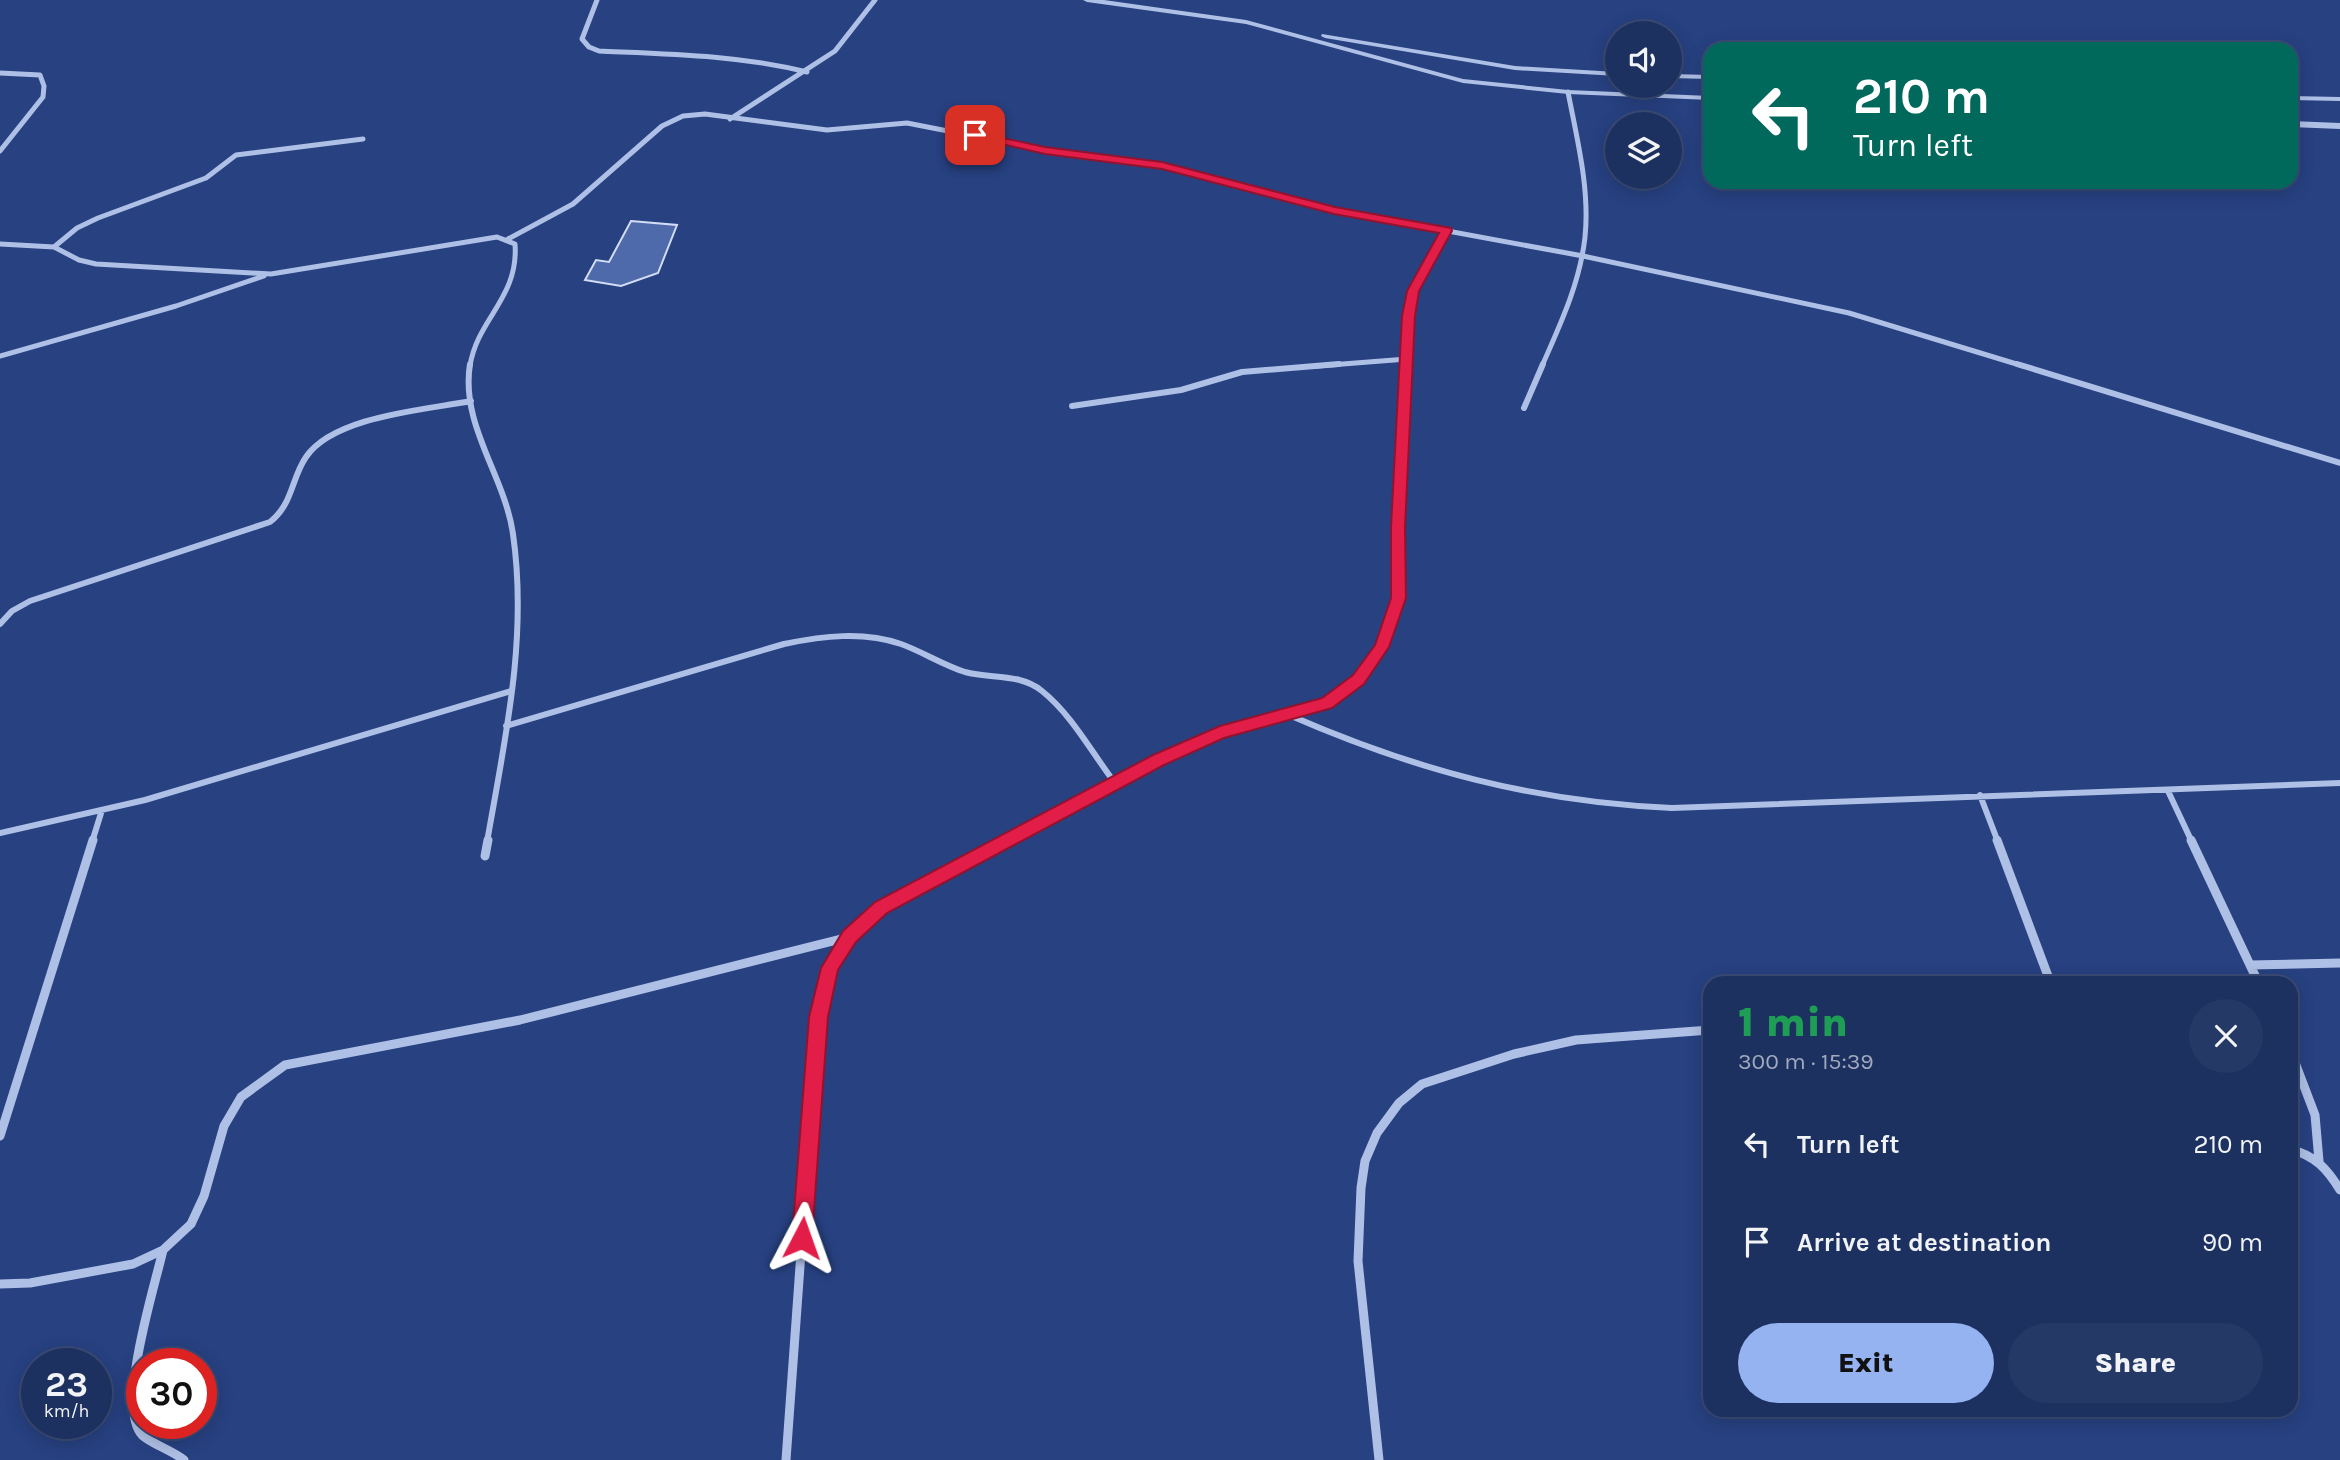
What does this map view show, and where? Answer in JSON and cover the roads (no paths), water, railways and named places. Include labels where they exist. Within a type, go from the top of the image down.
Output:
[{"type":"street","points":[[597,0],[582,39],[589,47],[607,51],[735,57],[807,72]]},
{"type":"street","points":[[730,119],[807,72],[835,51],[875,0]]},
{"type":"street","points":[[1087,0],[1246,22],[1515,68],[1605,73]]},
{"type":"street","points":[[1246,22],[1463,81],[1568,92],[1703,98]]},
{"type":"street","points":[[0,73],[40,75],[44,86],[43,97],[0,151]]},
{"type":"street","points":[[1682,76],[1703,77]]},
{"type":"street","points":[[1524,408],[1572,293],[1583,256],[1584,196],[1568,92]]},
{"type":"street","points":[[2298,97],[2340,99]]},
{"type":"street","points":[[508,239],[573,204],[673,119],[695,114],[827,130],[907,123],[1045,150],[1162,165],[1334,211],[1583,256],[1849,313],[2340,463]]},
{"type":"street","points":[[2298,124],[2340,126]]},
{"type":"street","points":[[54,247],[77,228],[98,218],[206,178],[236,155],[363,139]]},
{"type":"street","points":[[786,1460],[818,1017],[830,968],[849,937],[881,907],[1115,783],[1220,733],[1326,703],[1359,680],[1382,647],[1399,598],[1400,471],[1413,291],[1447,231]]},
{"type":"street","points":[[0,356],[176,306],[271,274],[497,237],[508,239],[514,244],[516,262],[509,290],[472,355],[468,376],[471,401],[483,447],[511,521],[517,560],[519,644],[485,856]]},
{"type":"street","points":[[0,244],[54,247],[79,260],[96,264],[271,274]]},
{"type":"street","points":[[1072,406],[1181,390],[1242,372],[1407,359]]},
{"type":"street","points":[[0,624],[12,611],[30,601],[270,522],[283,514],[304,460],[326,436],[354,426],[471,401]]},
{"type":"street","points":[[506,726],[785,645],[849,635],[903,644],[934,662],[969,673],[997,676],[1035,686],[1050,699],[1115,783]]},
{"type":"street","points":[[0,833],[103,810],[511,691]]},
{"type":"street","points":[[1289,715],[1387,756],[1568,798],[1620,807],[1707,807],[2340,783]]},
{"type":"street","points":[[2168,791],[2255,976]]},
{"type":"street","points":[[1980,795],[2048,976]]},
{"type":"street","points":[[0,1136],[103,810]]},
{"type":"street","points":[[0,1284],[30,1283],[134,1264],[163,1250],[191,1224],[204,1196],[224,1126],[241,1097],[285,1065],[520,1020],[849,937]]},
{"type":"street","points":[[2250,965],[2340,963]]},
{"type":"street","points":[[1379,1460],[1358,1261],[1361,1188],[1365,1161],[1373,1142],[1399,1103],[1422,1084],[1514,1054],[1576,1040],[1703,1031]]},
{"type":"street","points":[[2298,1070],[2315,1115],[2319,1161]]},
{"type":"street","points":[[2298,1151],[2319,1161],[2340,1190]]},
{"type":"street","points":[[163,1250],[132,1384],[133,1412],[142,1434],[184,1460]]}]
